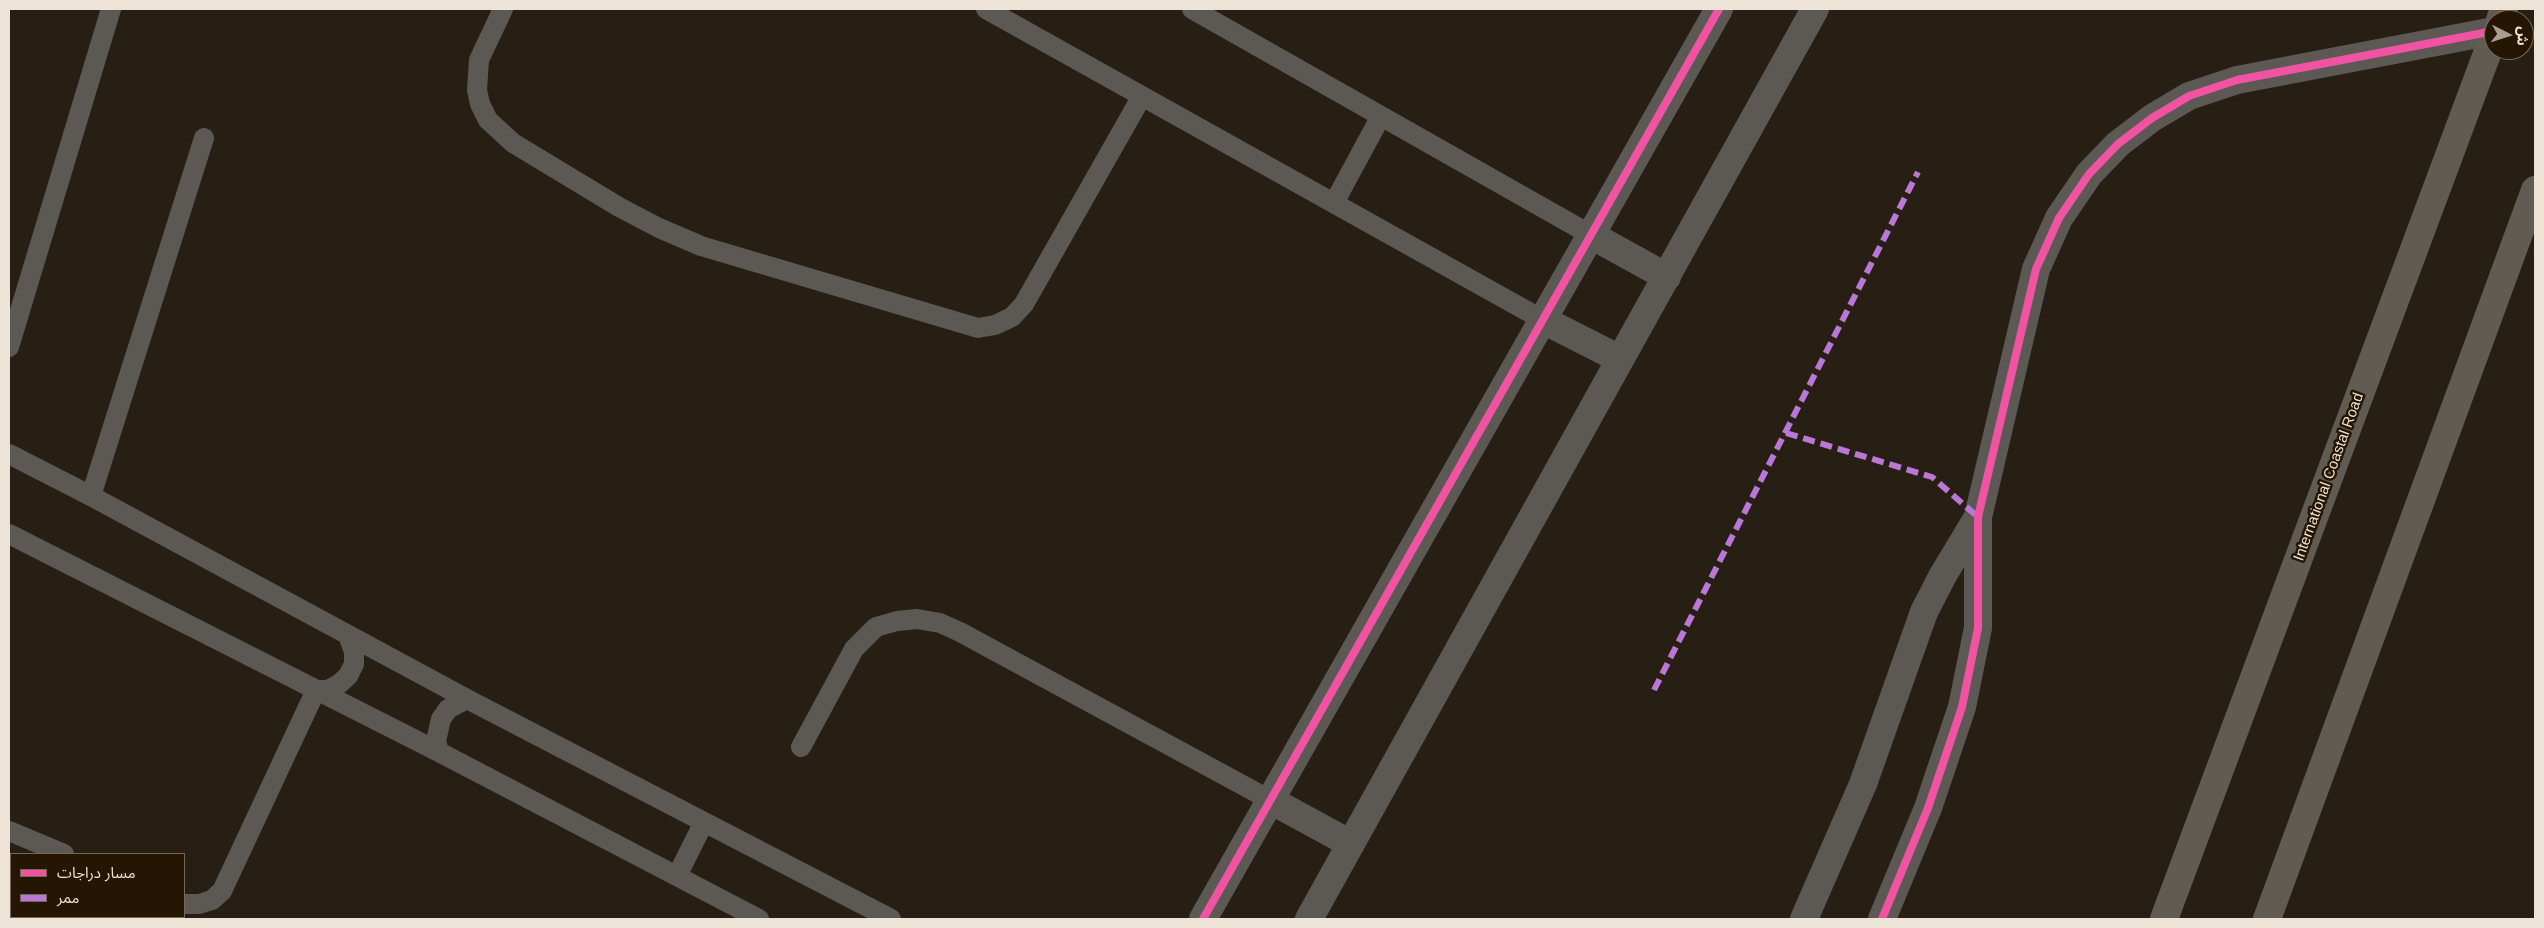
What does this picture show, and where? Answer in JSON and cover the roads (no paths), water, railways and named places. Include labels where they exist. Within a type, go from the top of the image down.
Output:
[{"type":"highway","name":"International Coastal Road","points":[[2164,919],[2485,60]]},
{"type":"highway","points":[[2267,919],[2535,190]]},
{"type":"street","points":[[1203,919],[1719,9]]},
{"type":"street","points":[[1309,919],[1667,277],[1814,9]]},
{"type":"street","points":[[1882,919],[1928,808],[1962,707],[1978,628],[1978,517],[2036,269],[2059,218],[2089,174],[2118,144],[2152,118],[2189,96],[2237,80],[2484,33]]},
{"type":"street","points":[[1591,235],[1667,277]]},
{"type":"street","points":[[1543,320],[1620,359]]},
{"type":"street","points":[[1804,919],[1863,784],[1924,612],[1943,575],[1978,517]]},
{"type":"street","points":[[1272,800],[1351,844]]},
{"type":"lane","points":[[9,347],[111,9]]},
{"type":"lane","points":[[503,9],[479,60],[478,90],[480,104],[488,120],[513,143],[619,207],[659,228],[701,246],[978,328],[996,325],[1012,317],[1024,304],[1142,96]]},
{"type":"lane","points":[[1192,9],[1591,235]]},
{"type":"lane","points":[[993,10],[1142,96],[1543,320]]},
{"type":"lane","points":[[1334,203],[1381,116]]},
{"type":"lane","points":[[91,496],[204,138]]},
{"type":"lane","points":[[9,454],[91,496],[467,699],[891,919]]},
{"type":"lane","points":[[9,534],[439,752],[759,919]]},
{"type":"lane","points":[[801,747],[854,649],[876,627],[897,620],[917,619],[940,623],[960,632],[1272,800]]},
{"type":"lane","points":[[316,690],[328,690],[348,676],[354,664],[354,652],[348,634]]},
{"type":"lane","points":[[185,904],[205,902],[222,891],[316,690]]},
{"type":"lane","points":[[439,752],[436,741],[441,719],[448,709],[467,699]]},
{"type":"lane","points":[[677,876],[704,822]]},
{"type":"lane","points":[[9,832],[62,853]]}]
